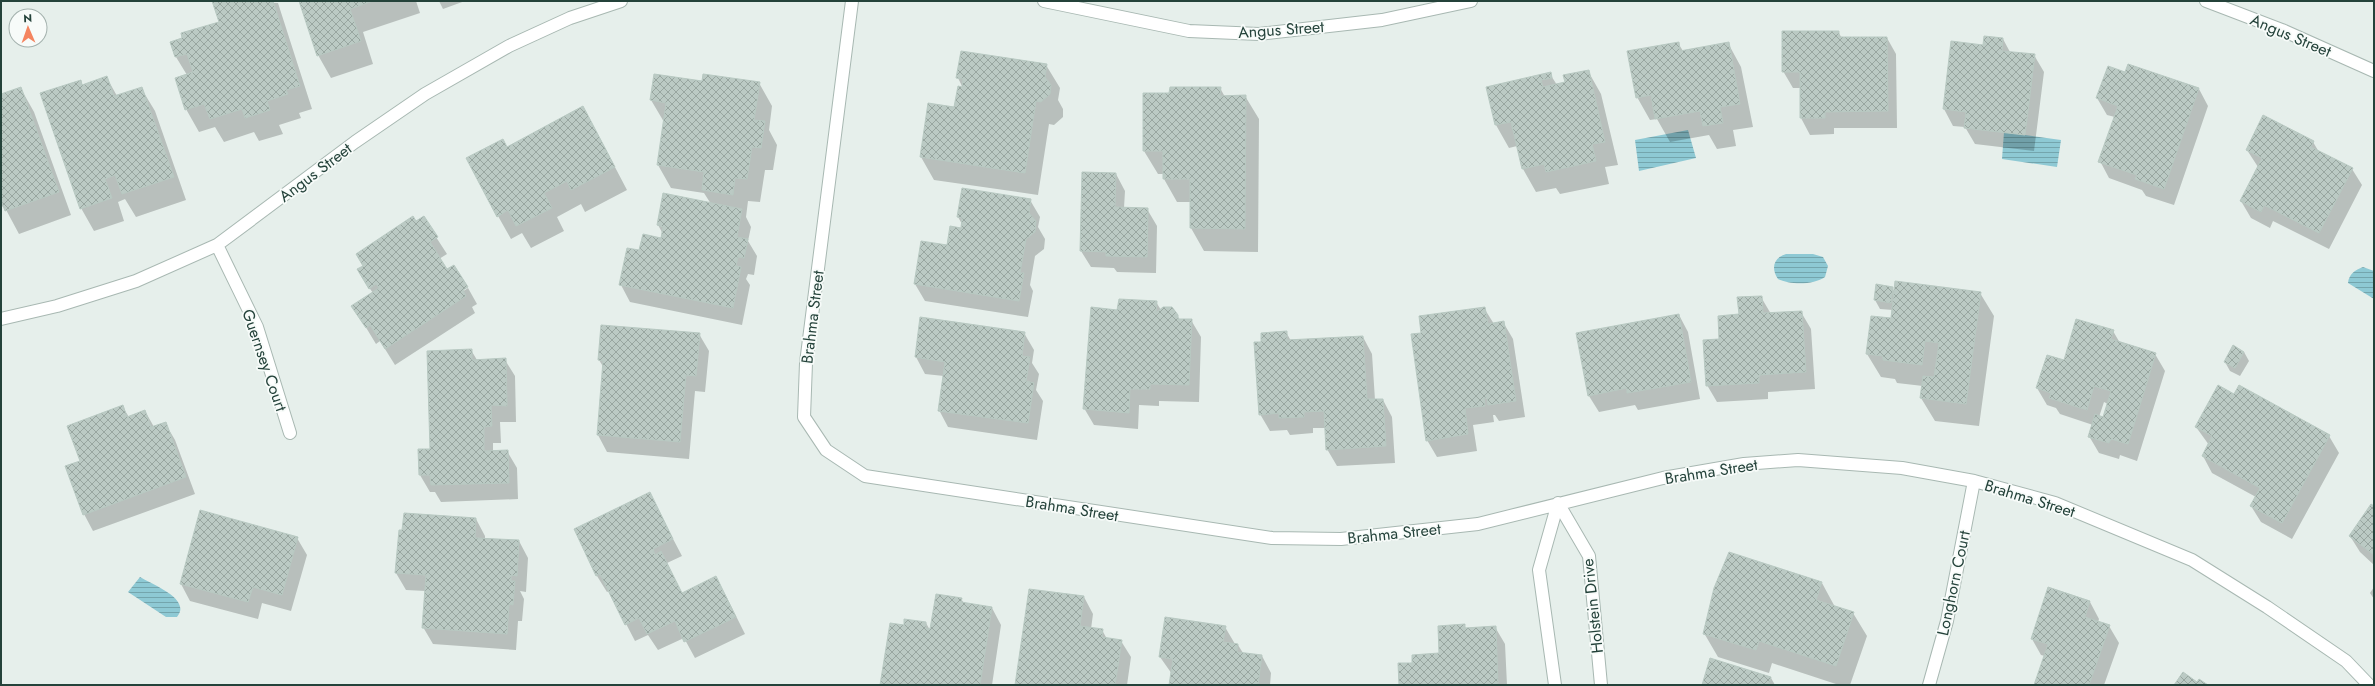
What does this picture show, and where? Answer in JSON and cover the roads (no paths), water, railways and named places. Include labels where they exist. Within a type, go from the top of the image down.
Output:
[{"type":"street","name":"Angus Street","points":[[1,319],[57,306],[136,281],[217,245],[355,142],[425,94],[509,46],[570,18],[621,1]]},
{"type":"street","name":"Brahma Street","points":[[852,1],[806,363],[804,417],[826,450],[865,476],[1272,538],[1341,539],[1419,532],[1478,524],[1558,503],[1678,476],[1744,464],[1798,460],[1902,468],[1974,481],[2055,503],[2192,560],[2267,606],[2346,661],[2369,685]]},
{"type":"street","name":"Angus Street","points":[[1044,1],[1189,31],[1259,34],[1382,20],[1470,1]]},
{"type":"street","name":"Angus Street","points":[[2206,1],[2282,30],[2374,71]]},
{"type":"street","name":"Guernsey Court","points":[[217,245],[257,327],[290,433]]},
{"type":"street","name":"Longhorn Court","points":[[1929,685],[1947,621],[1974,481]]},
{"type":"street","points":[[1555,685],[1539,570],[1558,503]]},
{"type":"street","name":"Holstein Drive","points":[[1558,503],[1589,556],[1601,685]]},
{"type":"water","points":[[1688,130],[1696,158],[1639,171],[1635,140]]},
{"type":"water","points":[[2004,132],[2061,140],[2057,167],[2002,159]]},
{"type":"water","points":[[1786,254],[1813,254],[1823,257],[1828,266],[1825,277],[1815,282],[1808,283],[1795,283],[1778,279],[1774,271],[1774,264],[1778,258]]},
{"type":"water","points":[[2363,267],[2374,271],[2374,299],[2348,283],[2353,273]]},
{"type":"water","points":[[140,577],[169,593],[175,599],[179,604],[180,610],[177,617],[166,617],[128,592]]}]
